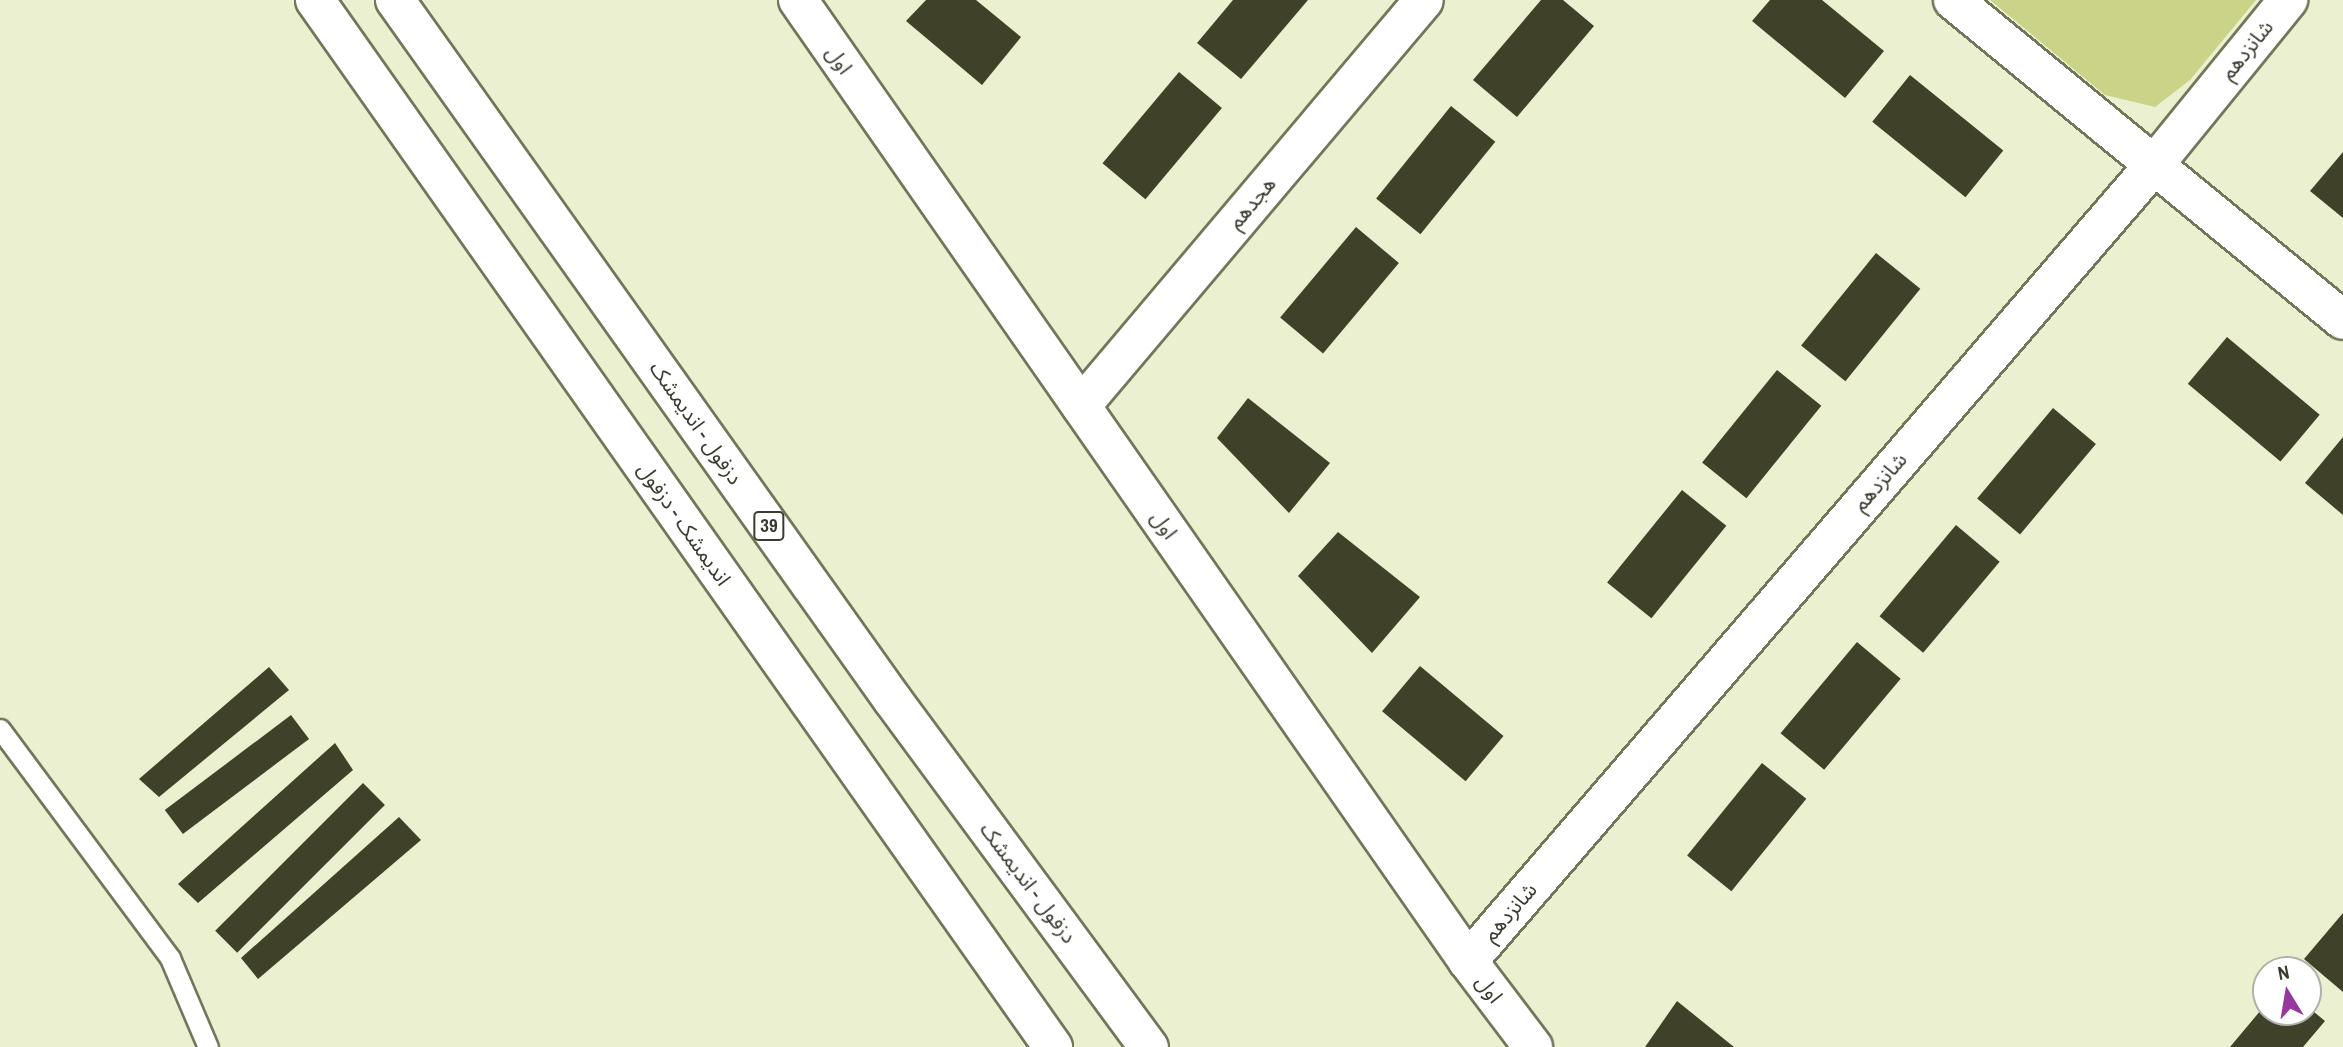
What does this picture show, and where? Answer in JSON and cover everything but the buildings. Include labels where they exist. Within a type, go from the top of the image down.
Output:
[{"type":"street","name":"اندیمشک - دزفول","points":[[315,0],[1053,1047]]},
{"type":"street","name":"دزفول - اندیمشک","points":[[395,0],[891,699],[1149,1047]]},
{"type":"street","name":"اول","points":[[798,0],[1468,961],[1533,1047]]},
{"type":"street","name":"هجدهم","points":[[1081,406],[1424,0]]},
{"type":"street","points":[[1954,0],[2343,320]]},
{"type":"street","name":"شانزدهم","points":[[1468,961],[2154,165],[2288,0]]},
{"type":"street","points":[[941,890],[1020,1047]]},
{"type":"lane","points":[[0,729],[170,958],[208,1047]]},
{"type":"green space","points":[[1990,0],[2256,0],[2190,80],[2155,107],[2105,95]]}]
